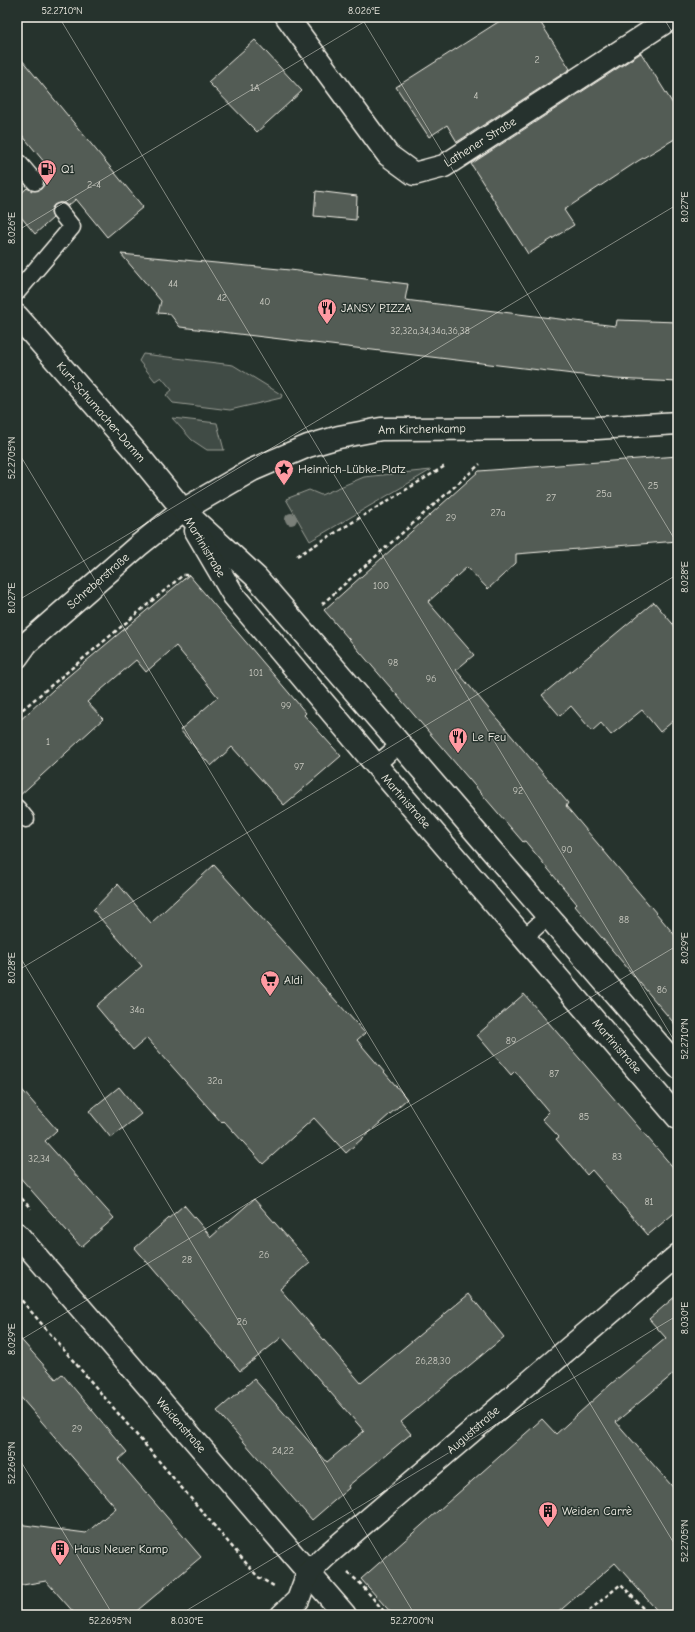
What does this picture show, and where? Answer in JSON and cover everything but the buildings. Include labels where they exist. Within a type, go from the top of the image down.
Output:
[{"type":"street","name":"Lathener Straße","points":[[287,17],[388,155],[414,174],[444,166],[673,17]]},
{"type":"street","name":"Kurt-Schumacher-Damm","points":[[17,316],[135,451],[183,510]]},
{"type":"street","name":"Am Kirchenkamp","points":[[183,510],[252,470],[308,446],[340,436],[381,429],[597,428],[678,423]]},
{"type":"street","name":"Schreberstraße","points":[[17,657],[27,643],[138,546],[183,510]]},
{"type":"street","name":"Martinistraße","points":[[183,510],[256,577],[678,1067]]},
{"type":"street","name":"Martinistraße","points":[[183,510],[234,596],[376,765],[678,1118]]},
{"type":"street","name":"Weidenstraße","points":[[17,1234],[345,1615]]},
{"type":"street","name":"Auguststraße","points":[[282,1615],[298,1600],[308,1573],[327,1555],[678,1255]]},
{"type":"lane","points":[[17,164],[19,163],[35,182]]},
{"type":"lane","points":[[17,292],[72,227],[60,212]]},
{"type":"lane","points":[[376,765],[400,744]]},
{"type":"lane","points":[[524,938],[548,916]]},
{"type":"path","points":[[322,604],[480,464]]},
{"type":"path","points":[[297,556],[445,466]]},
{"type":"path","points":[[17,714],[183,575],[195,576]]},
{"type":"path","points":[[17,1295],[258,1577],[298,1600]]},
{"type":"path","points":[[584,1615],[621,1584],[649,1615]]},
{"type":"shaded area","points":[[143,354],[233,365],[282,395],[281,398],[230,410],[173,403],[166,395],[172,390],[161,377],[155,381],[139,361]]},
{"type":"shaded area","points":[[172,418],[217,423],[224,450],[207,450],[192,440]]},
{"type":"shaded area","points":[[431,470],[310,541],[286,499],[309,490],[321,495],[364,477]]},
{"type":"place","name":"Q1","points":[[47,186]]},
{"type":"place","name":"JANSY PIZZA","points":[[327,325]]},
{"type":"place","name":"Heinrich-Lübke-Platz","points":[[284,486]]},
{"type":"place","name":"Le Feu","points":[[458,754]]},
{"type":"place","name":"Aldi","points":[[270,997]]},
{"type":"place","name":"Weiden Carrè","points":[[548,1528]]},
{"type":"place","name":"Haus Neuer Kamp","points":[[60,1566]]}]
